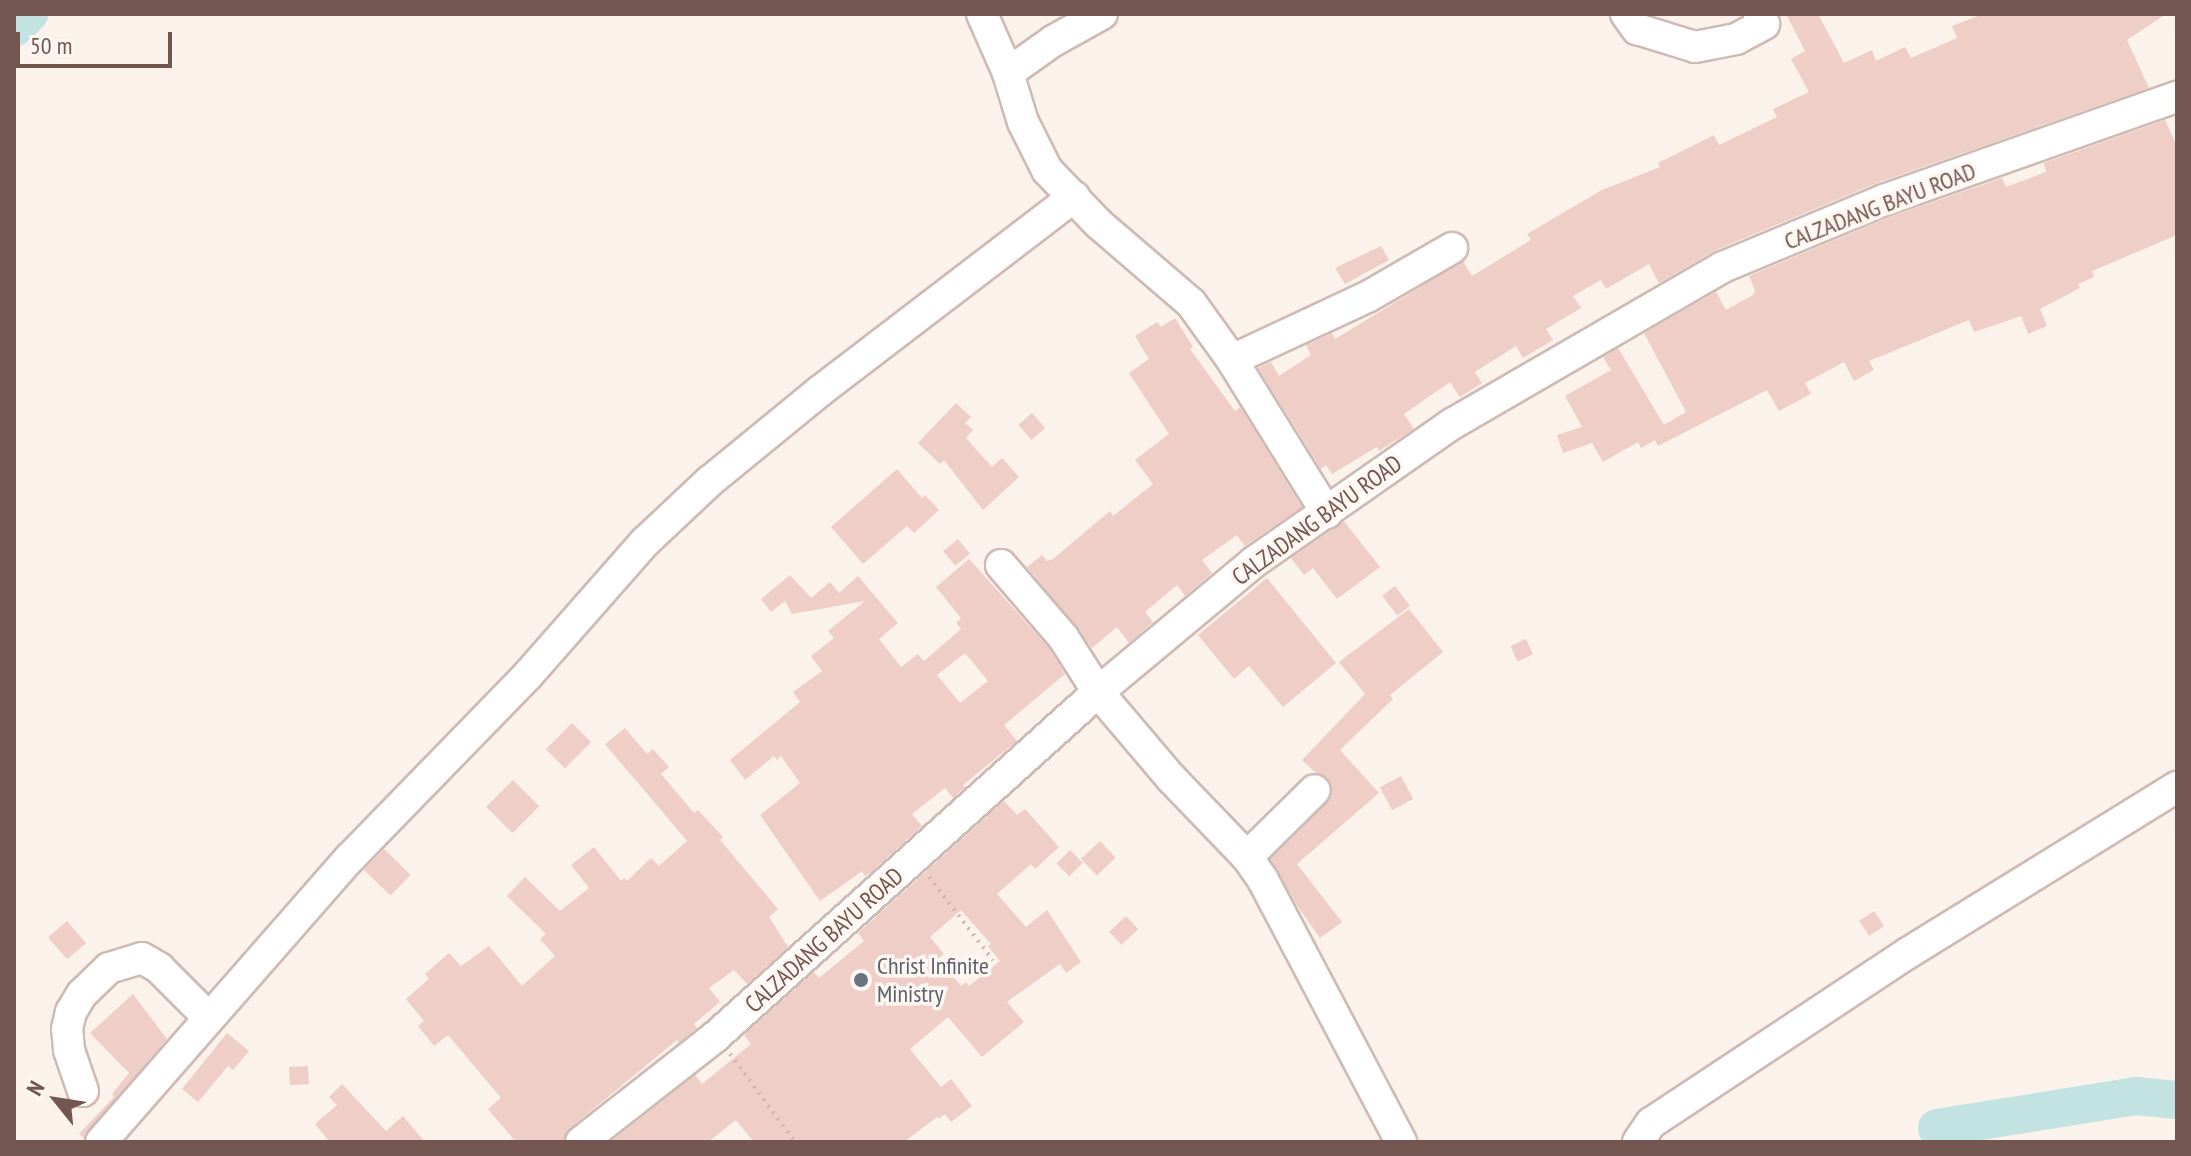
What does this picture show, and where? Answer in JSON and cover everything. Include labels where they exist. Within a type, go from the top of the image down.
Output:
[{"type":"street","points":[[982,14],[1008,73],[1031,141],[1047,170],[1191,303],[1232,360],[1327,513]]},
{"type":"street","points":[[1008,73],[1053,41],[1102,14]]},
{"type":"street","points":[[1626,14],[1637,29],[1695,47],[1736,39],[1764,24],[1759,14]]},
{"type":"street","name":"CALZADANG BAYU ROAD","points":[[581,1142],[715,1037],[1098,692],[1254,562],[1452,424],[1723,267],[1884,200],[2177,97]]},
{"type":"street","points":[[101,1142],[350,858],[528,675],[645,542],[710,481],[820,391],[1074,197]]},
{"type":"street","points":[[1232,360],[1369,296],[1452,248]]},
{"type":"street","points":[[1001,565],[1063,637],[1098,692],[1171,778],[1247,857],[1263,880],[1401,1142]]},
{"type":"street","points":[[1638,1142],[1651,1123],[1831,1004],[2177,787]]},
{"type":"street","points":[[1247,857],[1315,790]]},
{"type":"street","points":[[83,1091],[69,1050],[67,1029],[71,1012],[82,994],[109,968],[142,958],[159,968],[208,1017]]},
{"type":"path","points":[[915,860],[993,960]]},
{"type":"path","points":[[715,1037],[795,1142]]},
{"type":"building","points":[[1786,14],[1818,14],[1844,63],[1872,50],[1876,61],[1905,47],[1911,58],[1957,38],[1952,26],[1983,14],[2166,14],[2127,40],[2149,88],[1877,183],[1716,250],[1659,283],[1649,264],[1606,289],[1601,280],[1573,296],[1581,308],[1546,329],[1553,340],[1523,358],[1516,346],[1475,372],[1482,383],[1460,397],[1450,382],[1404,414],[1414,429],[1379,451],[1377,447],[1332,474],[1326,465],[1321,469],[1258,368],[1271,362],[1279,376],[1311,355],[1306,345],[1332,333],[1335,339],[1463,261],[1472,276],[1531,240],[1527,234],[1602,190],[1660,167],[1658,163],[1714,135],[1719,145],[1777,117],[1773,109],[1809,92],[1791,59],[1805,51]]},
{"type":"building","points":[[2165,120],[2177,146],[2177,235],[2092,271],[2094,277],[2078,284],[2080,288],[2040,309],[2047,326],[2028,334],[2021,316],[1974,332],[1969,320],[1869,361],[1874,370],[1854,381],[1844,362],[1805,383],[1811,394],[1779,411],[1767,390],[1658,446],[1655,440],[1641,448],[1638,442],[1603,462],[1592,443],[1563,453],[1557,435],[1582,427],[1565,396],[1611,370],[1603,357],[1618,348],[1664,425],[1686,412],[1644,333],[1716,292],[1726,310],[1753,295],[1755,290],[1749,276],[1890,217],[2002,178],[2006,187],[2046,172],[2044,163]]},
{"type":"building","points":[[1381,246],[1389,260],[1345,284],[1335,268]]},
{"type":"building","points":[[1175,318],[1193,347],[1190,349],[1235,411],[1240,407],[1302,507],[1245,546],[1237,535],[1202,560],[1212,573],[1185,596],[1177,585],[1145,612],[1153,622],[1129,643],[1117,627],[1092,648],[1027,567],[1042,555],[1047,561],[1053,559],[1110,511],[1113,516],[1153,484],[1135,460],[1169,434],[1129,373],[1149,359],[1135,336],[1157,322],[1161,327]]},
{"type":"building","points":[[956,403],[971,417],[965,423],[973,430],[966,438],[992,467],[1002,458],[1019,477],[983,510],[944,460],[940,464],[918,443]]},
{"type":"building","points":[[1032,413],[1045,428],[1032,440],[1018,425]]},
{"type":"building","points":[[897,469],[922,498],[925,495],[939,510],[914,533],[907,526],[863,564],[831,527]]},
{"type":"building","points":[[1344,521],[1380,567],[1337,599],[1313,568],[1304,575],[1291,558]]},
{"type":"building","points":[[958,539],[970,554],[955,566],[943,551]]},
{"type":"building","points":[[969,559],[1049,648],[1065,674],[1004,725],[1017,741],[963,785],[965,787],[953,798],[945,788],[912,814],[922,826],[870,873],[865,876],[862,871],[820,901],[760,815],[800,783],[781,756],[777,760],[774,756],[745,780],[730,760],[800,702],[793,692],[822,671],[811,656],[834,638],[828,631],[865,601],[792,614],[785,601],[771,612],[761,599],[790,575],[811,598],[830,582],[839,593],[858,576],[898,623],[879,639],[901,667],[918,654],[924,661],[961,629],[956,623],[961,618],[936,587]],"holes":[[[965,653],[988,681],[960,703],[937,675]]]},
{"type":"building","points":[[1267,578],[1336,663],[1283,707],[1249,666],[1234,679],[1198,635]]},
{"type":"building","points":[[1395,586],[1410,606],[1397,616],[1382,596]]},
{"type":"building","points":[[1409,609],[1443,652],[1390,695],[1393,699],[1340,750],[1379,793],[1297,864],[1342,922],[1320,938],[1270,859],[1332,796],[1328,778],[1315,772],[1302,760],[1365,694],[1339,662]]},
{"type":"building","points":[[1526,639],[1533,655],[1517,661],[1510,646]]},
{"type":"building","points":[[572,723],[591,742],[565,768],[546,749]]},
{"type":"building","points":[[625,728],[647,754],[653,749],[669,767],[661,774],[694,813],[698,810],[723,837],[720,840],[778,909],[769,917],[788,947],[747,984],[734,970],[709,988],[720,1002],[694,1024],[697,1028],[679,1043],[677,1040],[570,1128],[563,1142],[516,1142],[488,1109],[501,1098],[448,1035],[434,1046],[418,1026],[424,1021],[406,999],[429,979],[425,974],[449,953],[461,966],[489,946],[522,986],[555,956],[540,939],[546,934],[507,896],[525,877],[560,911],[589,888],[571,865],[594,847],[621,881],[624,878],[627,881],[651,858],[659,866],[687,841],[605,744]]},
{"type":"building","points":[[1401,776],[1413,799],[1392,810],[1380,787]]},
{"type":"building","points":[[513,780],[539,806],[512,833],[486,807]]},
{"type":"building","points":[[1004,801],[1017,815],[1025,809],[1059,847],[1035,869],[1031,864],[997,894],[1026,927],[1047,910],[1081,962],[1066,973],[1060,964],[1007,1002],[1024,1022],[982,1057],[948,1017],[910,1049],[941,1087],[951,1079],[972,1106],[951,1122],[945,1114],[939,1119],[937,1117],[904,1142],[754,1142],[736,1120],[708,1142],[610,1142],[695,1075],[702,1084],[751,1044],[744,1035],[814,972],[819,978],[864,941],[858,933]],"holes":[[[961,910],[991,944],[988,946],[1000,961],[969,986],[966,982],[961,986],[938,959],[944,954],[930,937]]]},
{"type":"building","points":[[1100,841],[1116,858],[1097,876],[1081,859]]},
{"type":"building","points":[[384,849],[411,875],[390,896],[364,870]]},
{"type":"building","points":[[1070,850],[1083,863],[1069,876],[1057,863]]},
{"type":"building","points":[[1874,911],[1884,926],[1869,936],[1859,921]]},
{"type":"building","points":[[1126,916],[1138,929],[1121,945],[1109,932]]},
{"type":"building","points":[[67,921],[86,943],[67,959],[48,937]]},
{"type":"building","points":[[133,994],[167,1039],[84,1138],[79,1134],[114,1097],[112,1094],[129,1073],[90,1033]]},
{"type":"building","points":[[227,1033],[249,1051],[233,1070],[228,1066],[198,1102],[182,1089]]},
{"type":"building","points":[[308,1066],[309,1084],[290,1085],[289,1067]]},
{"type":"building","points":[[342,1084],[386,1131],[403,1116],[425,1142],[330,1142],[315,1124],[337,1105],[329,1097]]},
{"type":"waterway","points":[[14,28],[29,14]]},
{"type":"waterway","points":[[1937,1128],[2136,1096],[2177,1100]]},
{"type":"place","name":"Christ Infinite Ministry","points":[[861,980]]}]
